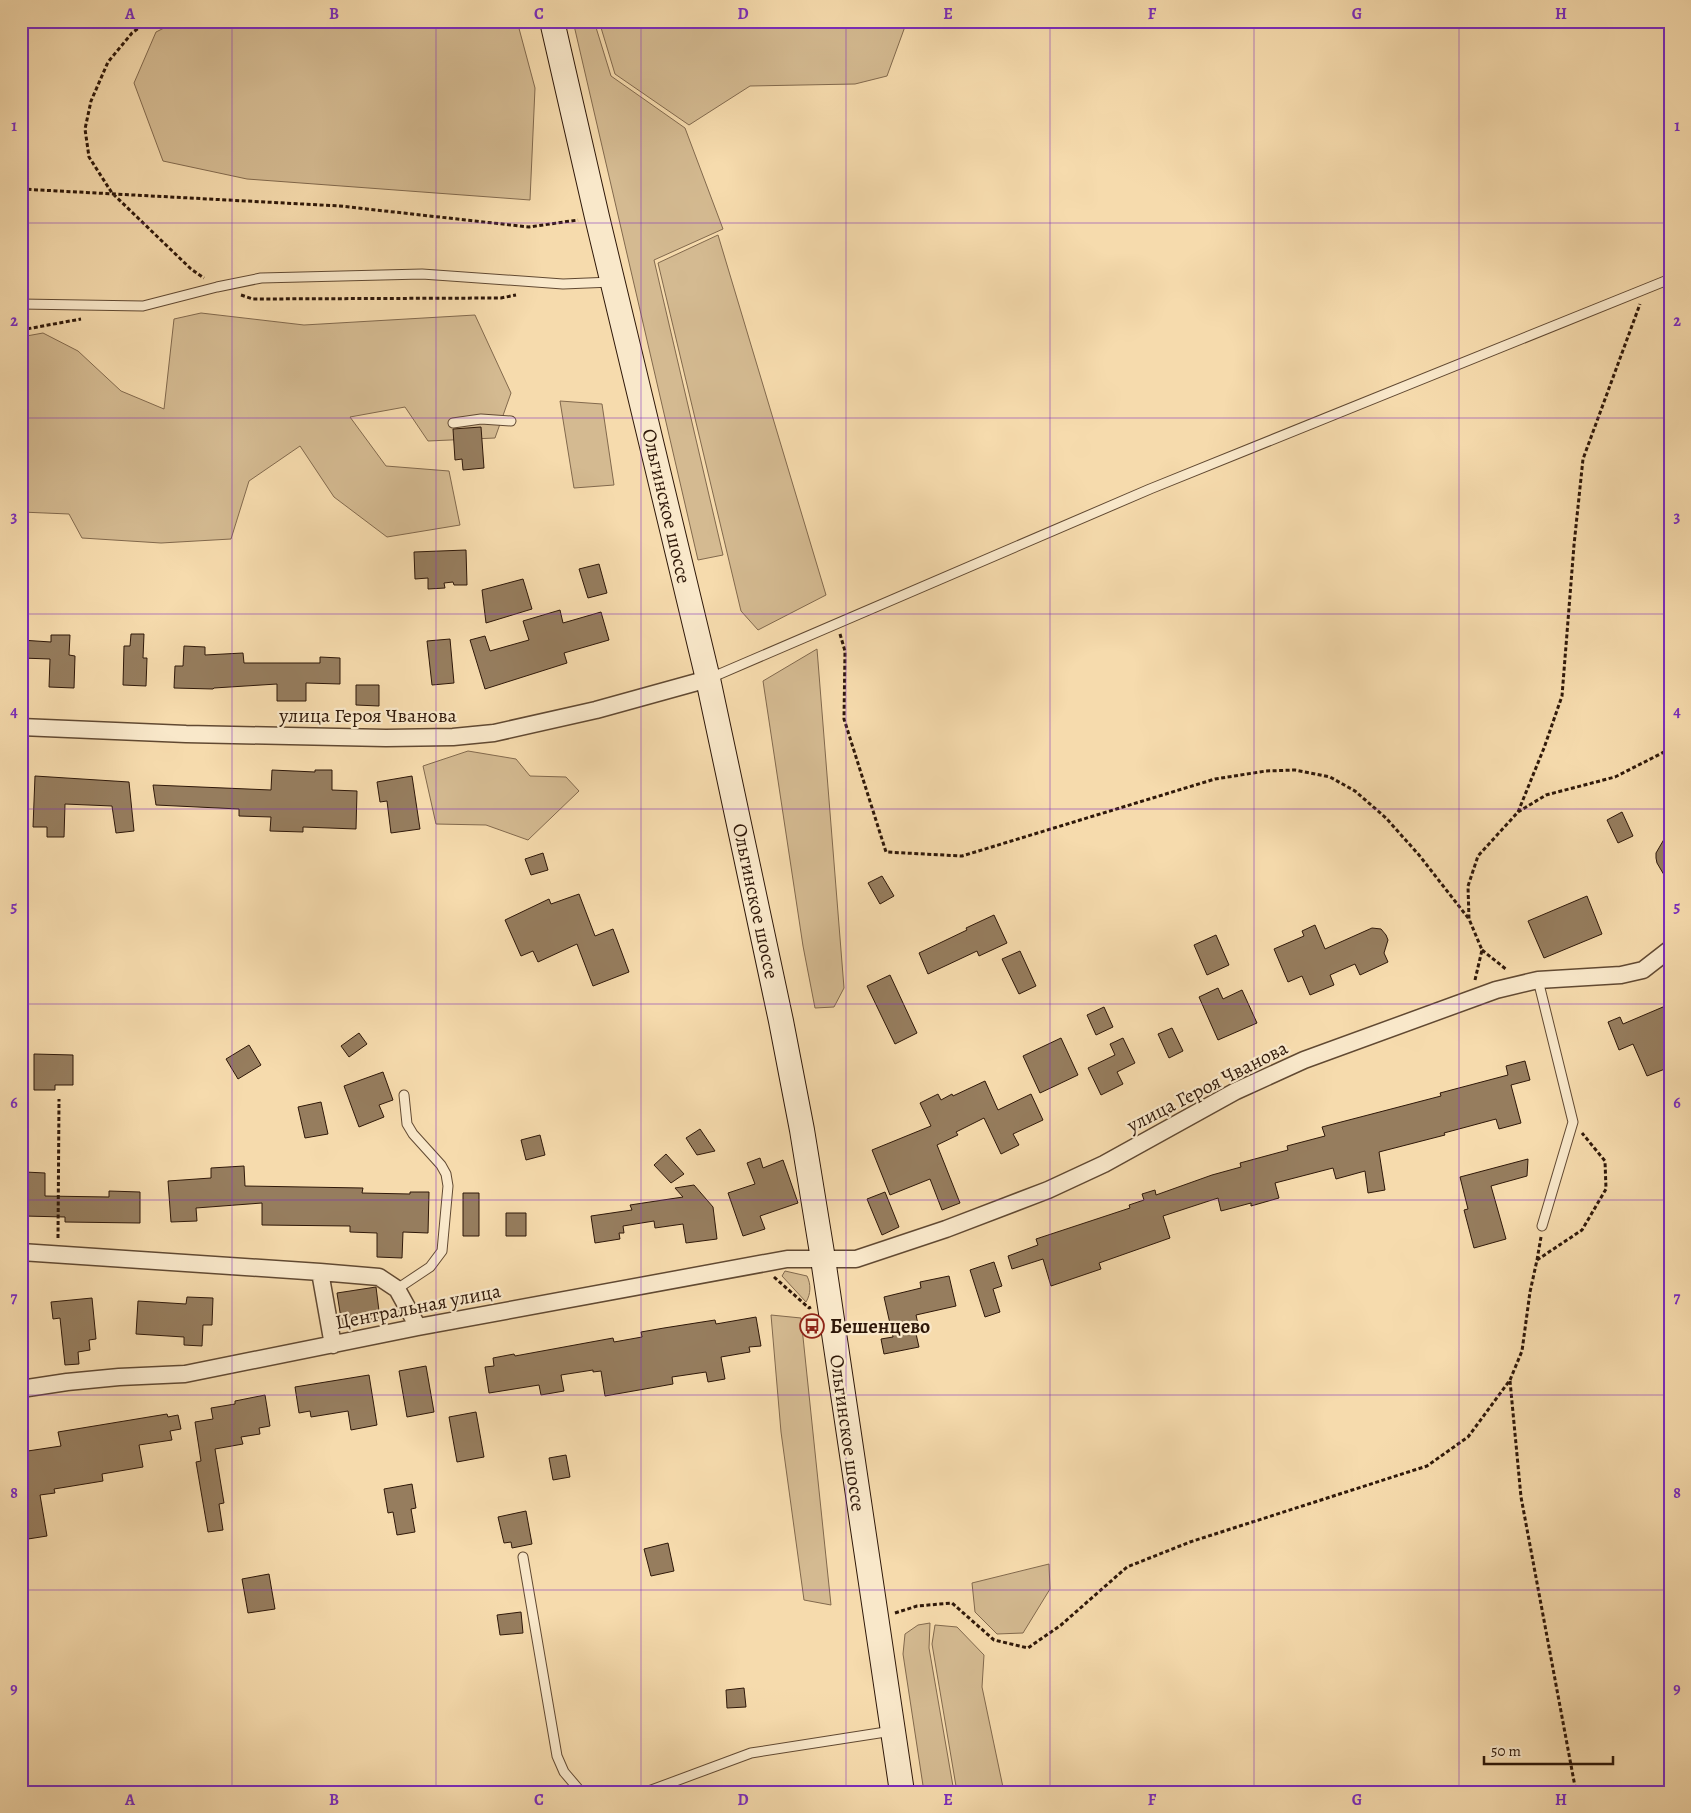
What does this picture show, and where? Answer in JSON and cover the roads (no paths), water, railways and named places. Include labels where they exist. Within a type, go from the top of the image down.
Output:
[{"type":"main road","name":"Ольгинское шоссе","points":[[552,21],[708,679],[781,1022],[802,1130],[823,1259],[902,1792]]},
{"type":"street","name":"улица Героя Чванова","points":[[21,727],[196,734],[386,738],[453,737],[494,733],[596,710],[708,679]]},
{"type":"street","name":"улица Героя Чванова","points":[[823,1259],[856,1259],[946,1229],[1048,1190],[1104,1164],[1236,1091],[1304,1060],[1496,990],[1530,982],[1620,975],[1643,970],[1670,949]]},
{"type":"street","points":[[21,1252],[379,1277],[398,1289],[418,1327]]},
{"type":"street","name":"Центральная улица","points":[[21,1388],[102,1378],[186,1374],[418,1327],[759,1264],[787,1260],[823,1259]]},
{"type":"street","points":[[320,1272],[333,1345]]},
{"type":"lane","points":[[21,304],[143,306],[260,278],[422,274],[564,284],[613,282]]},
{"type":"lane","points":[[708,679],[1150,489],[1670,279]]},
{"type":"lane","points":[[452,423],[481,419],[511,421]]},
{"type":"lane","points":[[1530,982],[1573,1122],[1542,1226]]},
{"type":"lane","points":[[398,1289],[430,1267],[442,1251],[448,1186],[446,1174],[407,1124],[404,1095]]},
{"type":"lane","points":[[523,1557],[556,1756],[564,1772],[581,1792]]},
{"type":"lane","points":[[646,1792],[751,1752],[892,1731]]},
{"type":"place","name":"Бешенцево","points":[[812,1326]]}]
